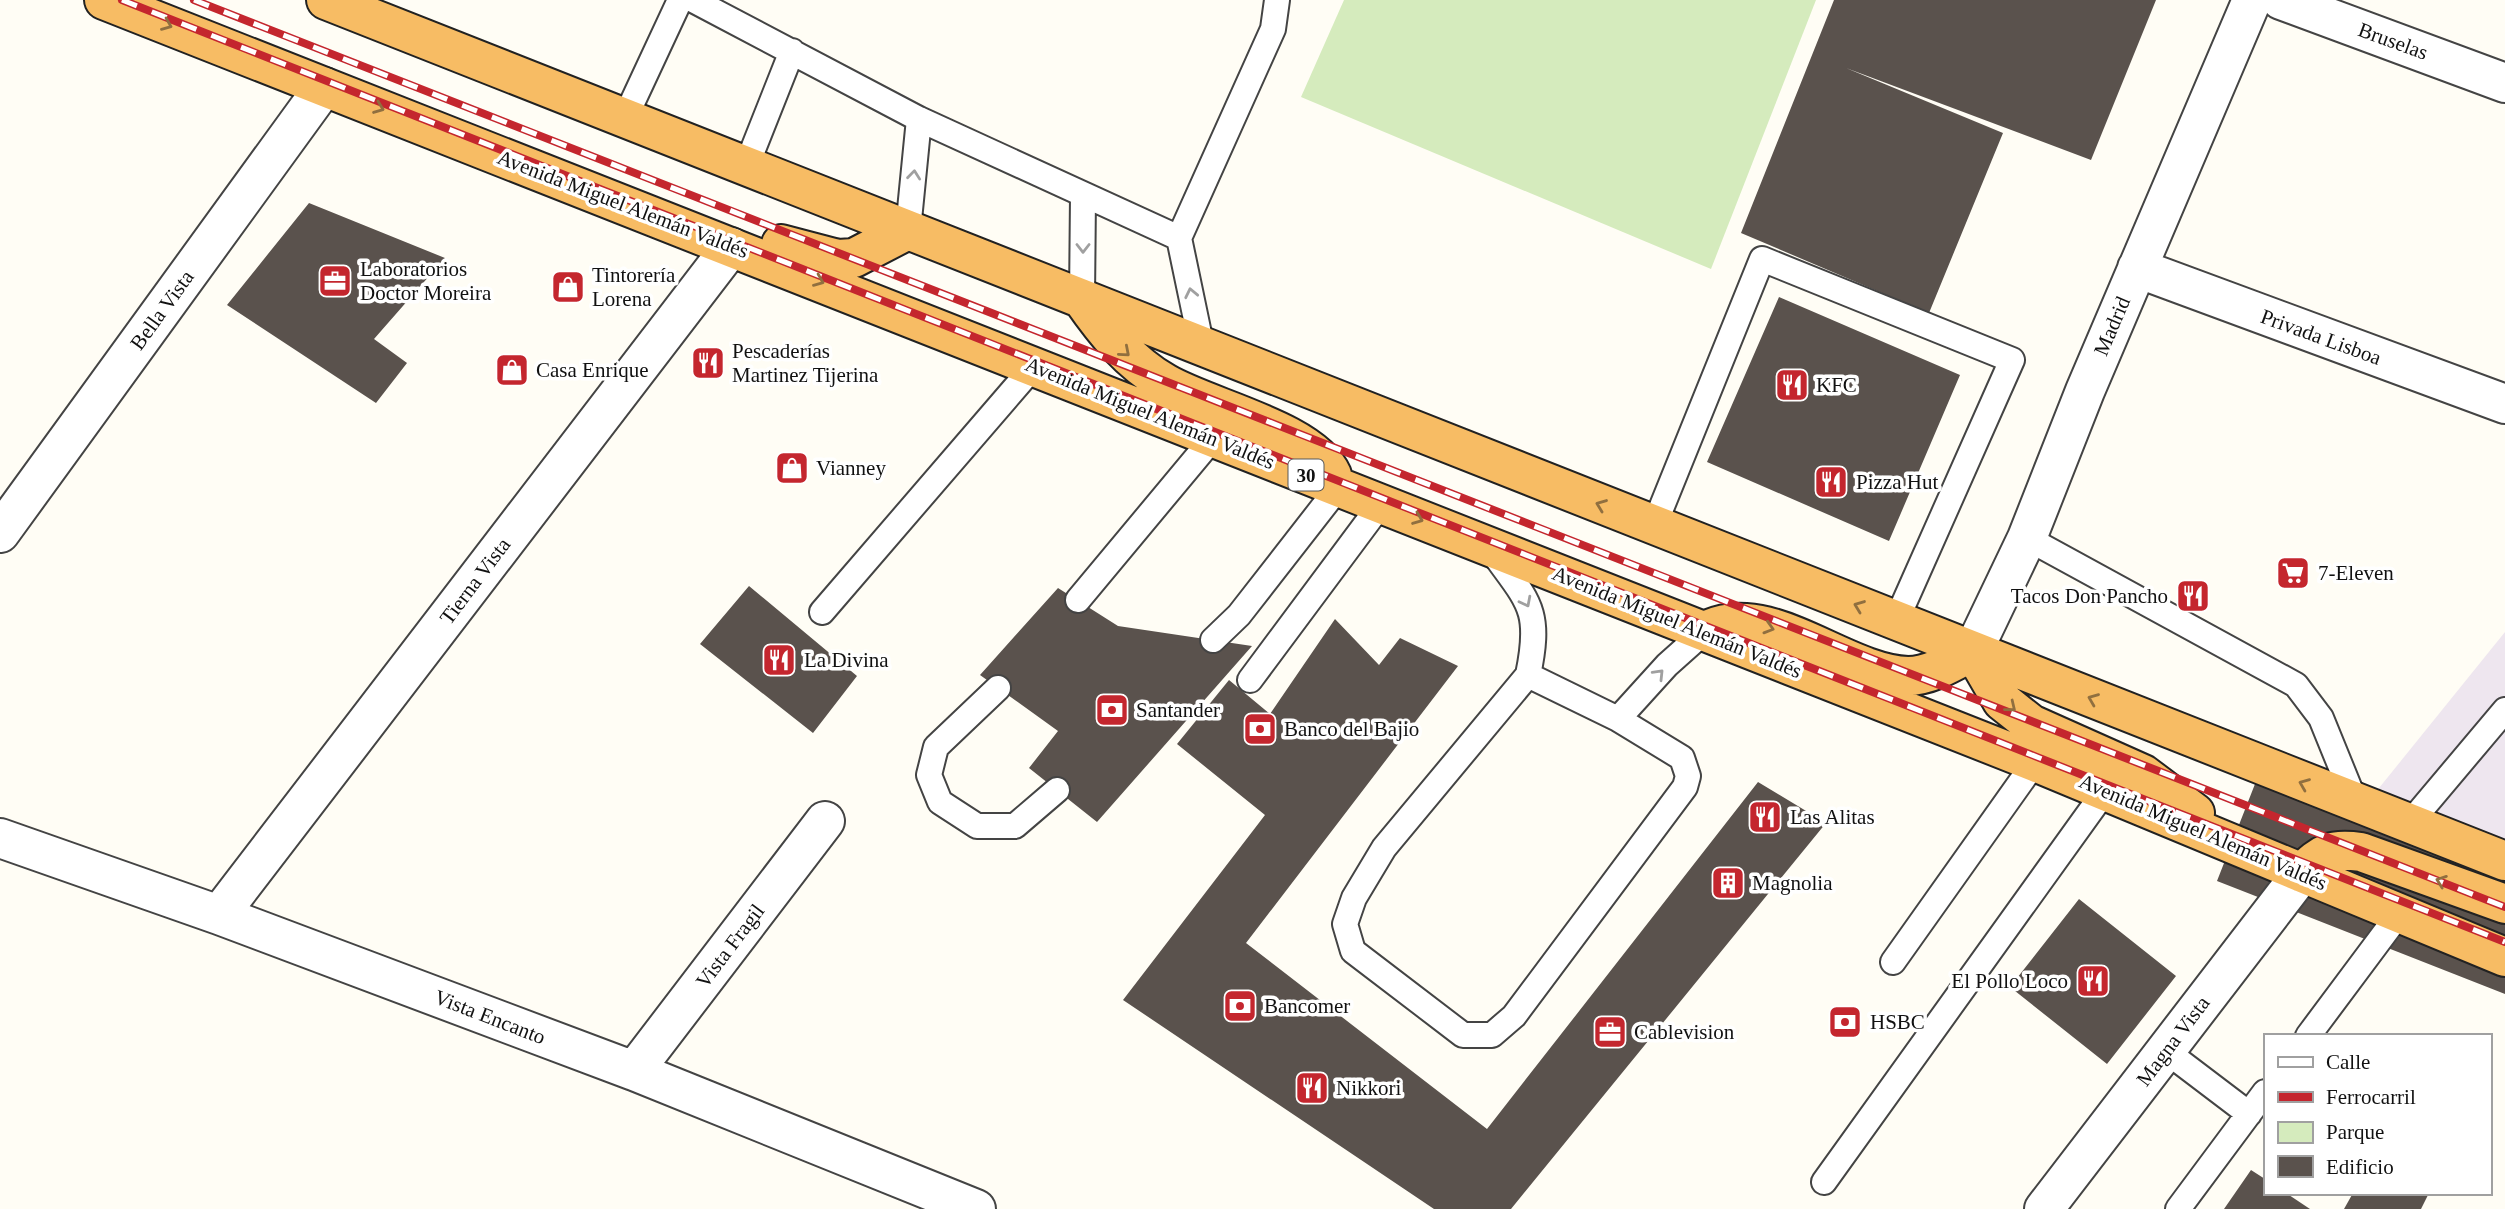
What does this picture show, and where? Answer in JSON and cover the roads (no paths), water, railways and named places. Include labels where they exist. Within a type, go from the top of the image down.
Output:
[{"type":"highway","name":"Avenida Miguel Alemán Valdés","points":[[104,0],[2035,762],[2224,838],[2505,957]]},
{"type":"highway","points":[[326,0],[2505,861]]},
{"type":"highway","points":[[731,247],[762,241],[787,244],[838,259],[854,258],[908,230]]},
{"type":"highway","points":[[1082,299],[1109,338],[1165,383],[1281,433],[1307,448],[1327,463],[1338,488]]},
{"type":"highway","points":[[1704,632],[1736,621],[1766,626],[1877,670],[1910,676],[1939,669],[1973,651]]},
{"type":"highway","points":[[1973,651],[2002,701],[2031,724],[2143,774],[2174,794],[2224,838]]},
{"type":"highway","points":[[2302,873],[2321,855],[2340,849],[2361,852],[2505,904]]},
{"type":"street","name":"Madrid","points":[[1973,651],[2027,538],[2137,268],[2252,0]]},
{"type":"street","name":"Bruselas","points":[[2281,0],[2505,83]]},
{"type":"street","name":"Bella Vista","points":[[0,533],[324,87]]},
{"type":"street","name":"Tierna Vista","points":[[219,915],[731,247]]},
{"type":"street","name":"Privada Lisboa","points":[[2137,268],[2505,404]]},
{"type":"street","name":"Vista Fragil","points":[[634,1071],[825,821]]},
{"type":"street","name":"Vista Encanto","points":[[0,838],[219,915],[634,1071],[905,1197],[976,1209]]},
{"type":"street","name":"Magna Vista","points":[[2044,1209],[2302,873]]},
{"type":"lane","points":[[625,118],[680,0]]},
{"type":"lane","points":[[693,0],[919,119],[1179,238]]},
{"type":"lane","points":[[1202,348],[1179,238],[1273,29],[1277,0]]},
{"type":"lane","points":[[746,167],[792,51]]},
{"type":"lane","points":[[908,230],[919,119]]},
{"type":"lane","points":[[1082,299],[1083,196]]},
{"type":"lane","points":[[1654,526],[1762,259],[2012,360],[1896,621]]},
{"type":"lane","points":[[822,612],[1034,366]]},
{"type":"lane","points":[[1078,600],[1213,438]]},
{"type":"lane","points":[[1213,640],[1239,615],[1338,488]]},
{"type":"lane","points":[[1250,680],[1381,504]]},
{"type":"lane","points":[[2027,538],[2296,685],[2321,718],[2356,804]]},
{"type":"lane","points":[[1488,546],[1530,607],[1535,631],[1528,675],[1384,848],[1354,898],[1345,924],[1353,951],[1463,1035],[1492,1035],[1514,1016],[1685,787],[1688,776],[1682,758],[1618,719],[1528,675]]},
{"type":"lane","points":[[1618,719],[1667,665],[1704,632]]},
{"type":"lane","points":[[998,688],[936,747],[929,775],[940,802],[977,827],[1015,826],[1057,790]]},
{"type":"lane","points":[[2409,824],[2505,710]]},
{"type":"lane","points":[[1893,962],[2035,762]]},
{"type":"lane","points":[[1824,1182],[2105,791]]},
{"type":"lane","points":[[2309,1034],[2399,914]]},
{"type":"lane","points":[[2166,1051],[2249,1114]]},
{"type":"lane","points":[[2178,1209],[2264,1093]]},
{"type":"railway","points":[[122,0],[2505,942]]},
{"type":"railway","points":[[194,0],[2505,907]]},
{"type":"place","name":"Laboratorios Doctor Moreira","points":[[335,281]]},
{"type":"place","name":"Tintorería Lorena","points":[[568,287]]},
{"type":"place","name":"Pescaderías Martinez Tijerina","points":[[708,363]]},
{"type":"place","name":"Casa Enrique","points":[[512,370]]},
{"type":"place","name":"KFC","points":[[1792,385]]},
{"type":"place","name":"Vianney","points":[[792,468]]},
{"type":"place","name":"Pizza Hut","points":[[1831,482]]},
{"type":"place","name":"7-Eleven","points":[[2293,573]]},
{"type":"place","name":"Tacos Don Pancho","points":[[2193,596]]},
{"type":"place","name":"La Divina","points":[[779,660]]},
{"type":"place","name":"Santander","points":[[1112,710]]},
{"type":"place","name":"Banco del Bajio","points":[[1260,729]]},
{"type":"place","name":"Las Alitas","points":[[1765,817]]},
{"type":"place","name":"Magnolia","points":[[1728,883]]},
{"type":"place","name":"El Pollo Loco","points":[[2093,981]]},
{"type":"place","name":"Bancomer","points":[[1240,1006]]},
{"type":"place","name":"HSBC","points":[[1845,1022]]},
{"type":"place","name":"Cablevision","points":[[1610,1032]]},
{"type":"place","name":"Nikkori","points":[[1312,1088]]}]
